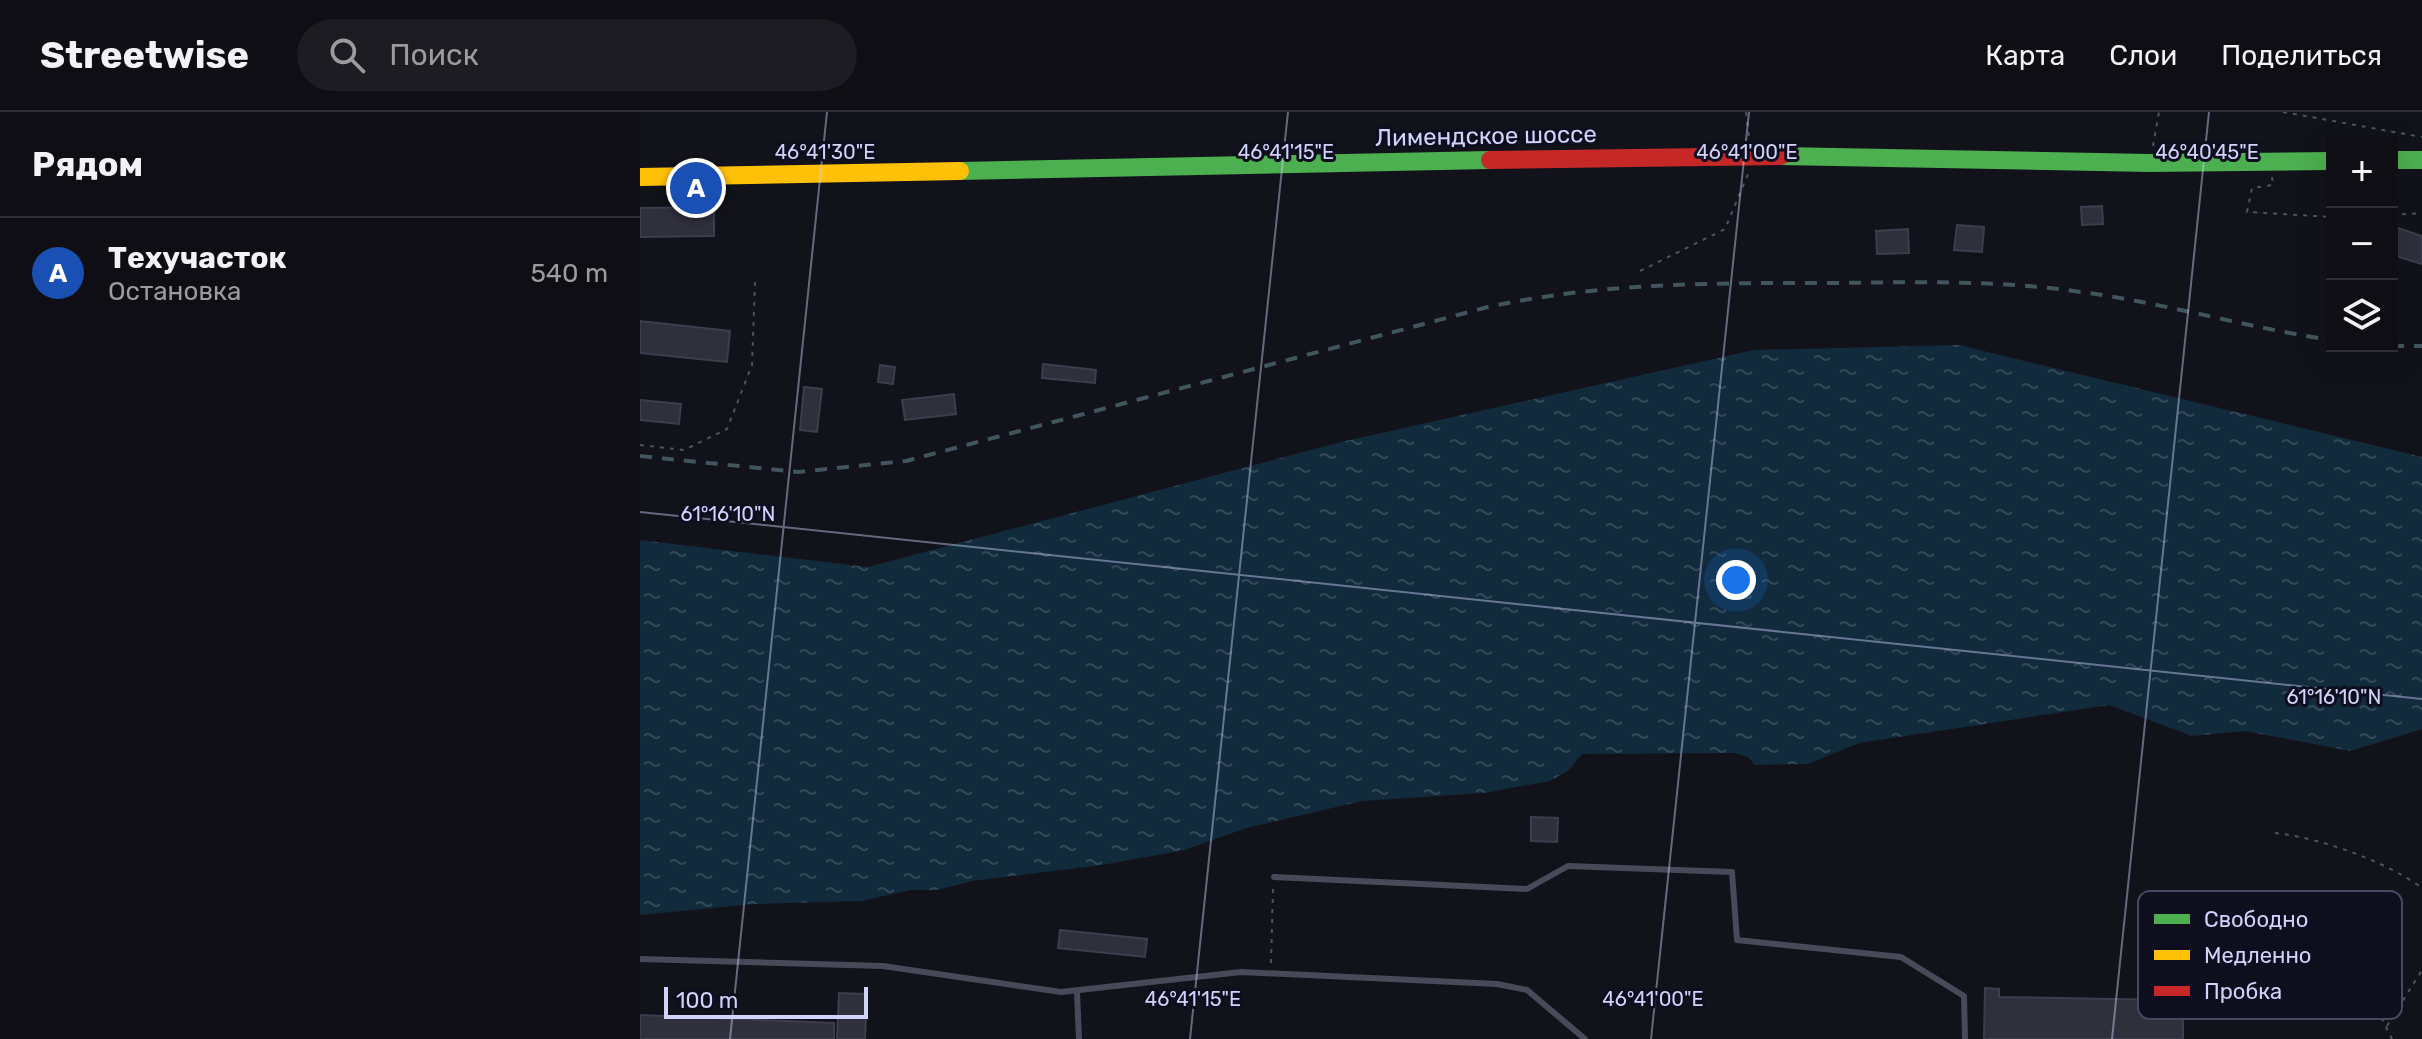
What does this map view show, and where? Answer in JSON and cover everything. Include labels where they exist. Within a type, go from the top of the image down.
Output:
[{"type":"main road","name":"Лимендское шоссе","points":[[640,177],[1751,155],[2150,163],[2326,161]]},
{"type":"main road","points":[[2398,160],[2422,160]]},
{"type":"lane","points":[[1274,877],[1527,889],[1568,866],[1732,872],[1737,940],[1901,957],[1964,996],[1965,1039]]},
{"type":"lane","points":[[640,959],[883,966],[1038,990],[1077,992],[1241,972],[1270,976],[1513,986],[1538,998],[1585,1039]]},
{"type":"lane","points":[[1077,992],[1079,1039]]},
{"type":"path","points":[[1640,271],[1725,229],[1746,183],[1751,155],[1746,112]]},
{"type":"path","points":[[2150,163],[2159,112]]},
{"type":"path","points":[[2283,112],[2422,137]]},
{"type":"path","points":[[2269,161],[2273,185],[2252,188],[2247,212],[2326,217]]},
{"type":"path","points":[[2398,215],[2422,213]]},
{"type":"path","points":[[640,445],[684,450],[727,429],[752,365],[755,282]]},
{"type":"path","points":[[2275,833],[2307,836],[2406,876],[2422,888]]},
{"type":"path","points":[[1270,976],[1274,877]]},
{"type":"path","points":[[2402,1002],[2422,970]]},
{"type":"path","points":[[2382,1019],[2392,1039]]},
{"type":"path","points":[[2386,1027],[2391,1019]]},
{"type":"water","points":[[1959,345],[2422,457],[2422,729],[2351,751],[2245,731],[2192,736],[2109,705],[1859,743],[1808,764],[1755,765],[1748,757],[1735,753],[1582,754],[1569,770],[1550,781],[1483,793],[1362,801],[1246,828],[1185,850],[1102,865],[972,881],[937,890],[911,890],[861,901],[755,904],[640,915],[640,540],[868,567],[1341,442],[1754,350]]},
{"type":"building","points":[[2102,206],[2103,224],[2082,225],[2081,207]]},
{"type":"building","points":[[714,207],[714,236],[640,237],[640,208]]},
{"type":"building","points":[[1957,225],[1984,227],[1982,252],[1954,250]]},
{"type":"building","points":[[2398,228],[2422,236],[2422,264],[2398,257]]},
{"type":"building","points":[[1908,229],[1909,253],[1877,254],[1876,231]]},
{"type":"building","points":[[640,321],[730,331],[727,362],[640,353]]},
{"type":"building","points":[[1043,364],[1096,370],[1095,383],[1042,378]]},
{"type":"building","points":[[880,365],[895,367],[893,384],[878,382]]},
{"type":"building","points":[[804,387],[822,389],[817,432],[800,430]]},
{"type":"building","points":[[954,394],[956,414],[905,420],[902,400]]},
{"type":"building","points":[[640,400],[681,404],[679,424],[640,420]]},
{"type":"building","points":[[1531,817],[1558,818],[1557,842],[1531,841]]},
{"type":"building","points":[[1060,930],[1147,939],[1145,957],[1058,948]]},
{"type":"building","points":[[1985,988],[1999,989],[1999,997],[2138,999],[2138,1019],[2183,1019],[2183,1039],[1984,1039]]},
{"type":"building","points":[[839,993],[867,994],[865,1039],[837,1039]]},
{"type":"building","points":[[640,1015],[834,1023],[834,1039],[640,1039]]},
{"type":"railway","points":[[640,456],[798,472],[906,461],[1488,307],[1617,288],[1745,283],[2019,285],[2113,297],[2326,339]]},
{"type":"railway","points":[[2398,346],[2422,346]]},
{"type":"traffic: fast","points":[[1781,156],[2150,163],[2326,161]]},
{"type":"traffic: fast","points":[[960,171],[1490,160]]},
{"type":"traffic: fast","points":[[2398,160],[2422,160]]},
{"type":"traffic: slow","points":[[640,177],[960,171]]},
{"type":"traffic: jam","points":[[1490,160],[1781,156]]},
{"type":"place","name":"Техучасток","points":[[696,188]]}]
